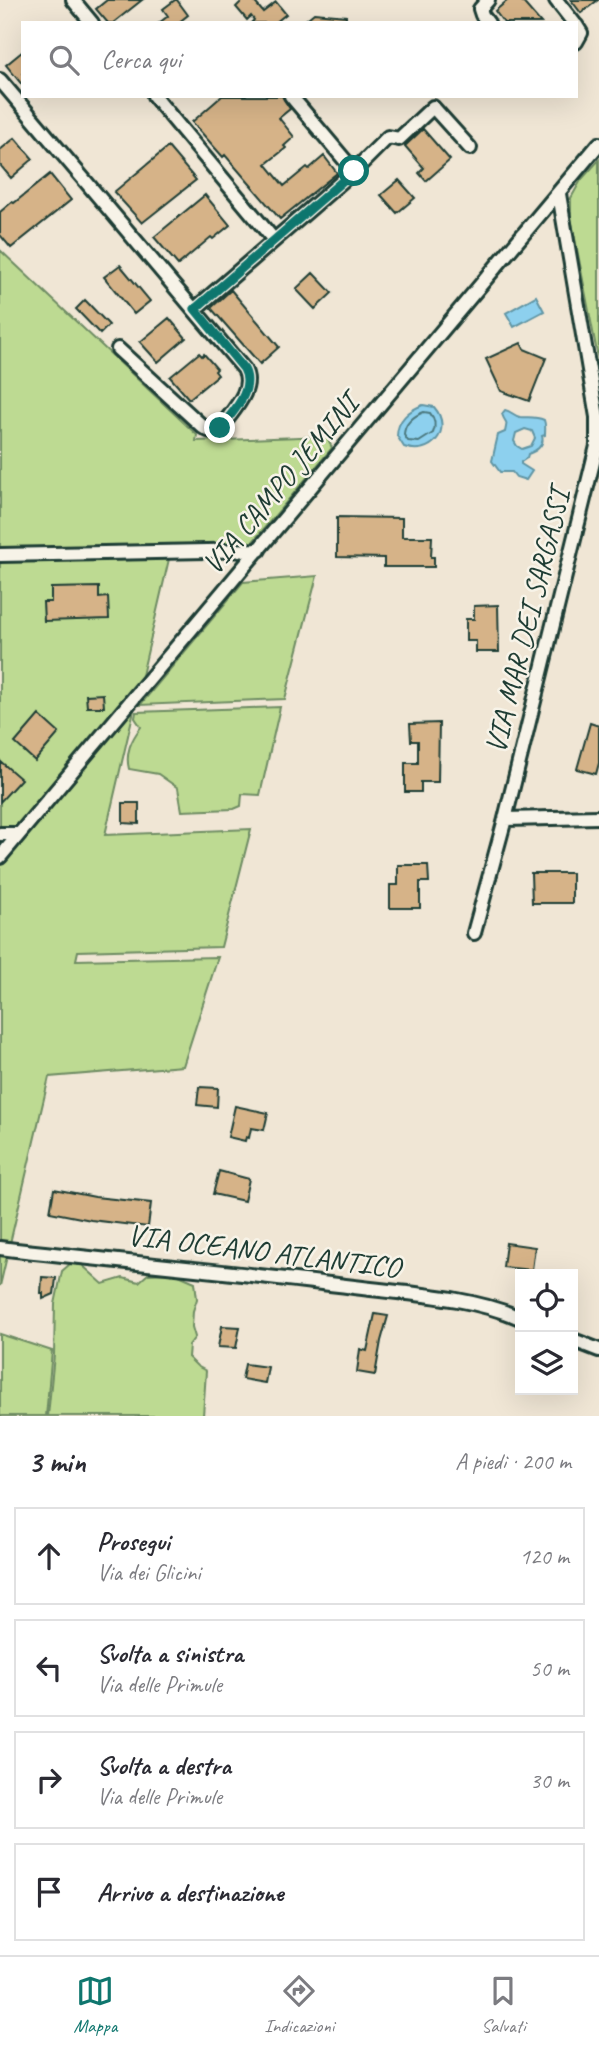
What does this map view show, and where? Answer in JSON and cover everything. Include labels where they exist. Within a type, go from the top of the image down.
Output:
[{"type":"street","points":[[73,0],[90,21]]},
{"type":"street","points":[[486,21],[480,9],[488,0]]},
{"type":"street","points":[[556,0],[573,21]]},
{"type":"street","points":[[0,80],[244,369],[248,377],[243,395],[222,426],[209,430],[118,349]]},
{"type":"street","points":[[156,98],[274,240]]},
{"type":"street","points":[[293,98],[354,171]]},
{"type":"street","points":[[195,309],[354,171],[388,137],[399,139],[432,107],[470,148]]},
{"type":"street","name":"VIA CAMPO JEMINI","points":[[0,857],[599,145]]},
{"type":"street","name":"VIA MAR DEI SARGASSI","points":[[474,933],[505,819],[597,446],[597,417],[559,194]]},
{"type":"street","points":[[0,555],[259,551]]},
{"type":"street","points":[[505,819],[599,817]]},
{"type":"street","points":[[0,834],[19,834]]},
{"type":"street","name":"VIA OCEANO ATLANTICO","points":[[0,1248],[289,1279],[458,1301],[496,1308],[515,1316]]},
{"type":"street","points":[[578,1341],[599,1350]]},
{"type":"green space","points":[[599,160],[599,363],[571,218],[571,198],[581,180]]},
{"type":"green space","points":[[0,250],[197,435],[196,441],[327,436],[332,448],[251,544],[172,546],[105,835],[251,829],[221,947],[78,951],[76,960],[218,957],[183,1066],[49,1077],[0,1286]]},
{"type":"green space","points":[[317,576],[285,699],[140,705],[243,582]]},
{"type":"green space","points":[[280,707],[260,795],[242,794],[241,806],[234,809],[182,811],[178,788],[158,774],[129,769],[130,747],[141,727],[135,718],[136,712]]},
{"type":"green space","points":[[70,1264],[82,1265],[103,1284],[123,1278],[139,1282],[148,1274],[174,1273],[195,1282],[197,1299],[192,1327],[195,1337],[189,1345],[188,1357],[206,1371],[203,1416],[48,1416],[54,1355],[55,1304],[62,1271]]},
{"type":"green space","points":[[0,1334],[52,1351],[46,1416],[0,1416]]},
{"type":"water","points":[[536,296],[544,311],[514,327],[506,313]]},
{"type":"water","points":[[423,405],[434,407],[440,416],[442,424],[437,439],[423,448],[404,447],[397,436],[399,425],[409,413]]},
{"type":"water","points":[[505,410],[520,417],[544,420],[545,435],[542,436],[541,445],[521,462],[532,471],[526,480],[516,477],[512,472],[500,472],[492,461],[498,435],[505,432],[506,423],[502,414]],"holes":[[[525,429],[532,431],[535,438],[531,446],[522,449],[517,446],[514,441],[516,433]]]},
{"type":"building","points":[[107,0],[142,0],[116,21],[106,21],[96,9]]},
{"type":"building","points":[[177,0],[188,15],[180,21],[162,21],[168,16],[163,9]]},
{"type":"building","points":[[243,0],[253,0],[263,12],[276,2],[286,14],[277,21],[253,21],[251,16],[247,20],[236,7]]},
{"type":"building","points":[[508,0],[521,0],[539,21],[502,21],[495,11]]},
{"type":"building","points":[[571,0],[598,0],[581,13]]},
{"type":"building","points":[[314,13],[346,16],[346,21],[304,21]]},
{"type":"building","points":[[21,53],[21,84],[6,65]]},
{"type":"building","points":[[220,98],[283,98],[290,109],[279,118],[294,137],[284,146],[286,148],[266,164],[284,186],[324,156],[337,173],[280,219],[225,155],[223,157],[192,122]]},
{"type":"building","points":[[423,129],[450,160],[426,181],[419,173],[424,168],[405,146]]},
{"type":"building","points":[[15,138],[33,159],[11,178],[0,165],[0,150]]},
{"type":"building","points":[[168,147],[196,180],[142,223],[114,192]]},
{"type":"building","points":[[50,174],[71,200],[11,248],[0,235],[0,212]]},
{"type":"building","points":[[399,180],[415,198],[397,213],[381,195]]},
{"type":"building","points":[[205,195],[230,225],[178,265],[154,237]]},
{"type":"building","points":[[120,265],[150,301],[134,314],[104,277]]},
{"type":"building","points":[[313,273],[332,293],[315,309],[296,289]]},
{"type":"building","points":[[231,290],[279,347],[260,364],[211,308]]},
{"type":"building","points":[[85,300],[109,325],[100,334],[76,309]]},
{"type":"building","points":[[169,318],[186,338],[158,362],[140,342]]},
{"type":"building","points":[[521,343],[524,349],[546,358],[529,401],[501,391],[486,359]]},
{"type":"building","points":[[199,353],[202,356],[204,354],[211,362],[218,375],[189,399],[170,377]]},
{"type":"building","points":[[337,517],[402,518],[402,537],[432,537],[431,557],[434,557],[434,567],[384,567],[384,558],[337,557]]},
{"type":"building","points":[[99,587],[99,598],[108,597],[109,619],[44,621],[43,602],[51,602],[51,588]]},
{"type":"building","points":[[498,605],[499,652],[476,652],[476,641],[466,641],[466,619],[474,619],[474,606]]},
{"type":"building","points":[[103,694],[104,707],[87,707],[86,695]]},
{"type":"building","points":[[39,715],[59,733],[35,761],[15,743]]},
{"type":"building","points":[[439,723],[438,782],[421,782],[421,792],[405,792],[405,763],[418,763],[418,741],[411,741],[410,724]]},
{"type":"building","points":[[590,723],[599,726],[599,763],[596,774],[577,769]]},
{"type":"building","points":[[0,761],[21,779],[0,802]]},
{"type":"building","points":[[123,803],[139,803],[139,824],[123,823]]},
{"type":"building","points":[[398,865],[428,865],[429,882],[420,882],[420,908],[390,908],[390,885],[398,885]]},
{"type":"building","points":[[531,873],[572,873],[572,903],[532,903]]},
{"type":"building","points":[[199,1087],[218,1088],[217,1107],[197,1105]]},
{"type":"building","points":[[235,1106],[268,1113],[264,1130],[251,1128],[249,1138],[246,1137],[245,1141],[228,1137]]},
{"type":"building","points":[[219,1171],[249,1179],[244,1201],[213,1194]]},
{"type":"building","points":[[54,1189],[151,1203],[148,1227],[50,1212]]},
{"type":"building","points":[[506,1243],[535,1247],[532,1269],[503,1267]]},
{"type":"building","points":[[42,1277],[56,1278],[54,1294],[43,1299],[41,1293]]},
{"type":"building","points":[[375,1314],[388,1316],[375,1375],[357,1372],[360,1349],[367,1351]]},
{"type":"building","points":[[222,1326],[240,1327],[236,1348],[218,1347]]},
{"type":"building","points":[[245,1364],[268,1367],[265,1383],[242,1379]]},
{"type":"route","points":[[220,428],[245,392],[248,377],[246,371],[195,309],[354,171]]}]
